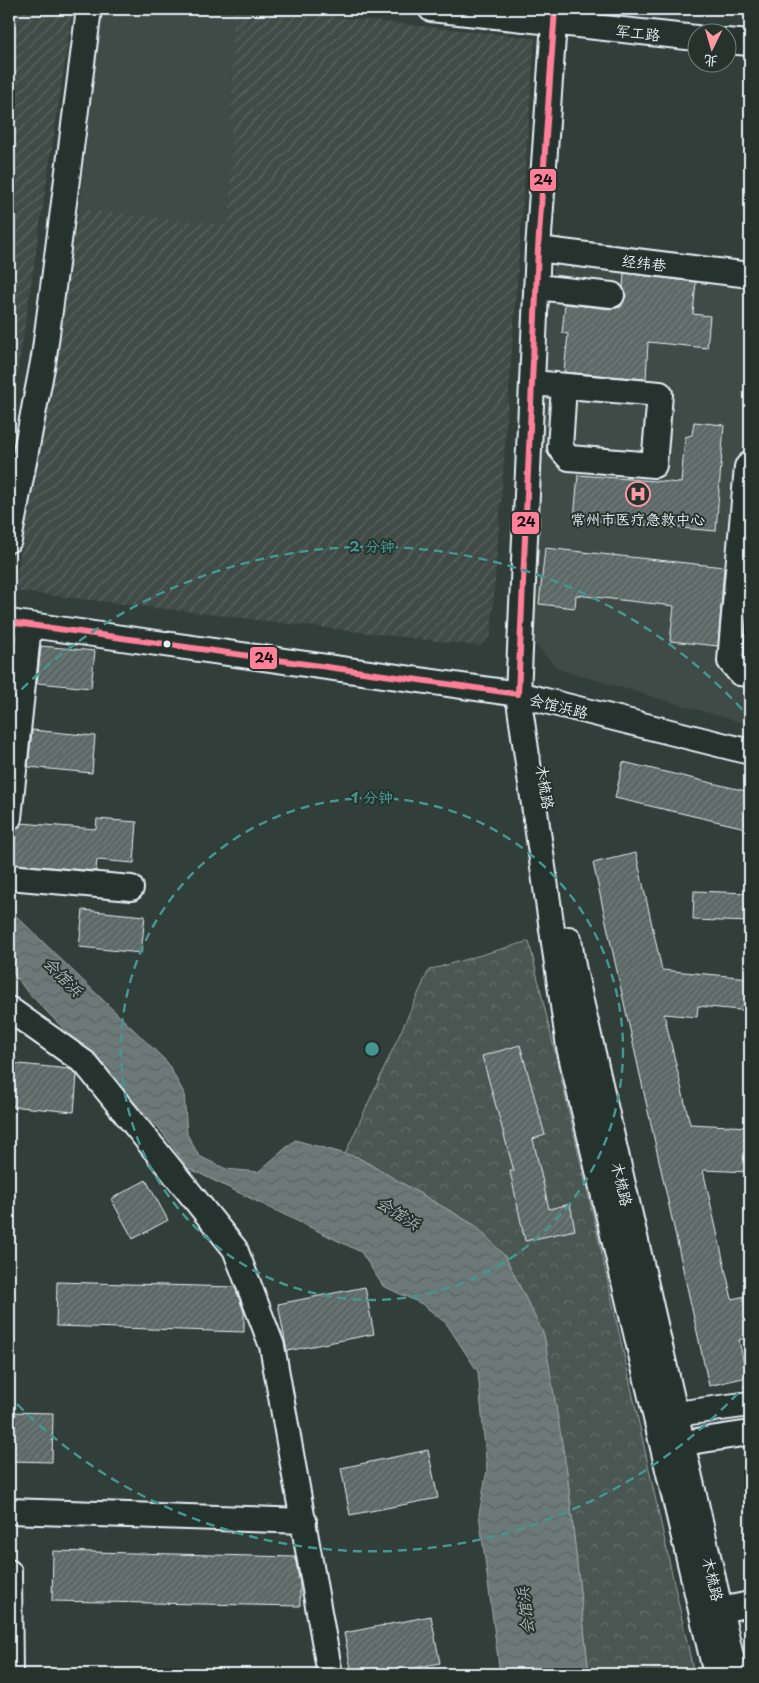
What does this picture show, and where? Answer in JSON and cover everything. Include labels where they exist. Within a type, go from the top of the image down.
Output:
[{"type":"street","points":[[9,540],[44,357],[89,9]]},
{"type":"street","name":"军工路","points":[[437,9],[554,16],[686,36]]},
{"type":"street","name":"木梳路","points":[[554,16],[538,249],[518,694],[569,1047],[716,1674]]},
{"type":"street","points":[[736,42],[750,43]]},
{"type":"street","name":"经纬巷","points":[[538,249],[750,275]]},
{"type":"street","points":[[536,287],[612,295]]},
{"type":"street","points":[[532,383],[660,394],[654,466],[569,458],[560,448],[564,386]]},
{"type":"street","points":[[750,464],[748,467],[730,662],[740,673],[750,674]]},
{"type":"street","points":[[9,818],[19,623]]},
{"type":"street","name":"会馆浜路","points":[[19,623],[518,694],[750,752]]},
{"type":"street","name":"木梳路","points":[[518,694],[537,733],[573,966],[735,1674]]},
{"type":"street","points":[[9,877],[131,888]]},
{"type":"street","points":[[9,1009],[85,1063],[236,1249],[272,1346],[330,1674]]},
{"type":"street","points":[[676,1414],[750,1404]]},
{"type":"street","points":[[683,1443],[750,1433]]},
{"type":"street","points":[[9,1510],[304,1521]]},
{"type":"street","points":[[9,1572],[10,1674]]},
{"type":"street","points":[[721,1610],[750,1604]]},
{"type":"shaded area","points":[[9,9],[73,9],[9,429]]},
{"type":"shaded area","points":[[102,9],[233,9],[229,226],[79,209]]},
{"type":"shaded area","points":[[233,9],[261,9],[535,38],[491,635],[479,646],[14,591],[79,209],[229,225]]},
{"type":"shaded area","points":[[554,259],[750,281],[750,725],[558,669],[535,644],[535,542]]},
{"type":"green space","points":[[529,941],[597,1232],[694,1674],[589,1674],[567,1472],[476,1226],[357,1157],[345,1154],[429,970]]},
{"type":"water","name":"会馆浜","points":[[9,909],[167,1062],[184,1093],[187,1134],[199,1156],[226,1169],[258,1172],[295,1140],[357,1157],[476,1226],[505,1256],[544,1335],[567,1472],[589,1674],[500,1674],[479,1514],[487,1470],[478,1372],[446,1323],[422,1304],[383,1286],[361,1252],[188,1168],[159,1128],[25,989],[9,967]]},
{"type":"building","points":[[624,273],[696,282],[693,314],[710,316],[707,348],[648,342],[646,379],[564,372],[568,334],[562,333],[565,304],[611,309],[621,307],[626,296],[623,287]]},
{"type":"building","points":[[694,422],[724,425],[716,531],[574,519],[578,475],[681,483],[685,437],[692,435]]},
{"type":"building","points":[[545,548],[724,567],[718,646],[670,641],[674,606],[576,595],[575,608],[539,604]]},
{"type":"building","points":[[41,646],[95,651],[91,688],[37,683]]},
{"type":"building","points":[[32,730],[95,736],[92,773],[28,767]]},
{"type":"building","points":[[623,762],[750,792],[750,829],[615,798]]},
{"type":"building","points":[[97,819],[137,822],[134,863],[97,860],[96,871],[13,864],[16,829],[21,823],[96,829]]},
{"type":"building","points":[[636,853],[662,970],[750,978],[750,1011],[698,1006],[697,1017],[664,1014],[690,1124],[750,1127],[750,1172],[703,1170],[732,1299],[750,1295],[750,1337],[739,1340],[747,1377],[709,1386],[593,863]]},
{"type":"building","points":[[694,891],[750,893],[750,922],[693,920]]},
{"type":"building","points":[[83,910],[145,916],[141,953],[79,947]]},
{"type":"building","points":[[520,1045],[545,1135],[533,1139],[549,1209],[570,1204],[575,1230],[525,1241],[510,1171],[514,1171],[482,1056]]},
{"type":"building","points":[[9,1063],[70,1069],[77,1076],[74,1112],[9,1106]]},
{"type":"building","points":[[146,1180],[168,1220],[133,1239],[111,1199]]},
{"type":"building","points":[[57,1282],[235,1287],[244,1312],[244,1332],[56,1326]]},
{"type":"building","points":[[365,1287],[374,1334],[287,1351],[278,1304]]},
{"type":"building","points":[[9,1412],[53,1413],[52,1462],[9,1461]]},
{"type":"building","points":[[428,1450],[438,1498],[350,1515],[341,1468]]},
{"type":"building","points":[[53,1551],[295,1557],[300,1584],[300,1606],[52,1601]]},
{"type":"building","points":[[431,1616],[440,1663],[385,1674],[352,1674],[344,1633]]},
{"type":"transit line","name":"24","points":[[518,694],[538,249],[555,9]]},
{"type":"transit line","name":"24","points":[[9,622],[518,694]]},
{"type":"place","name":"常州市医疗急救中心","points":[[638,494]]}]
